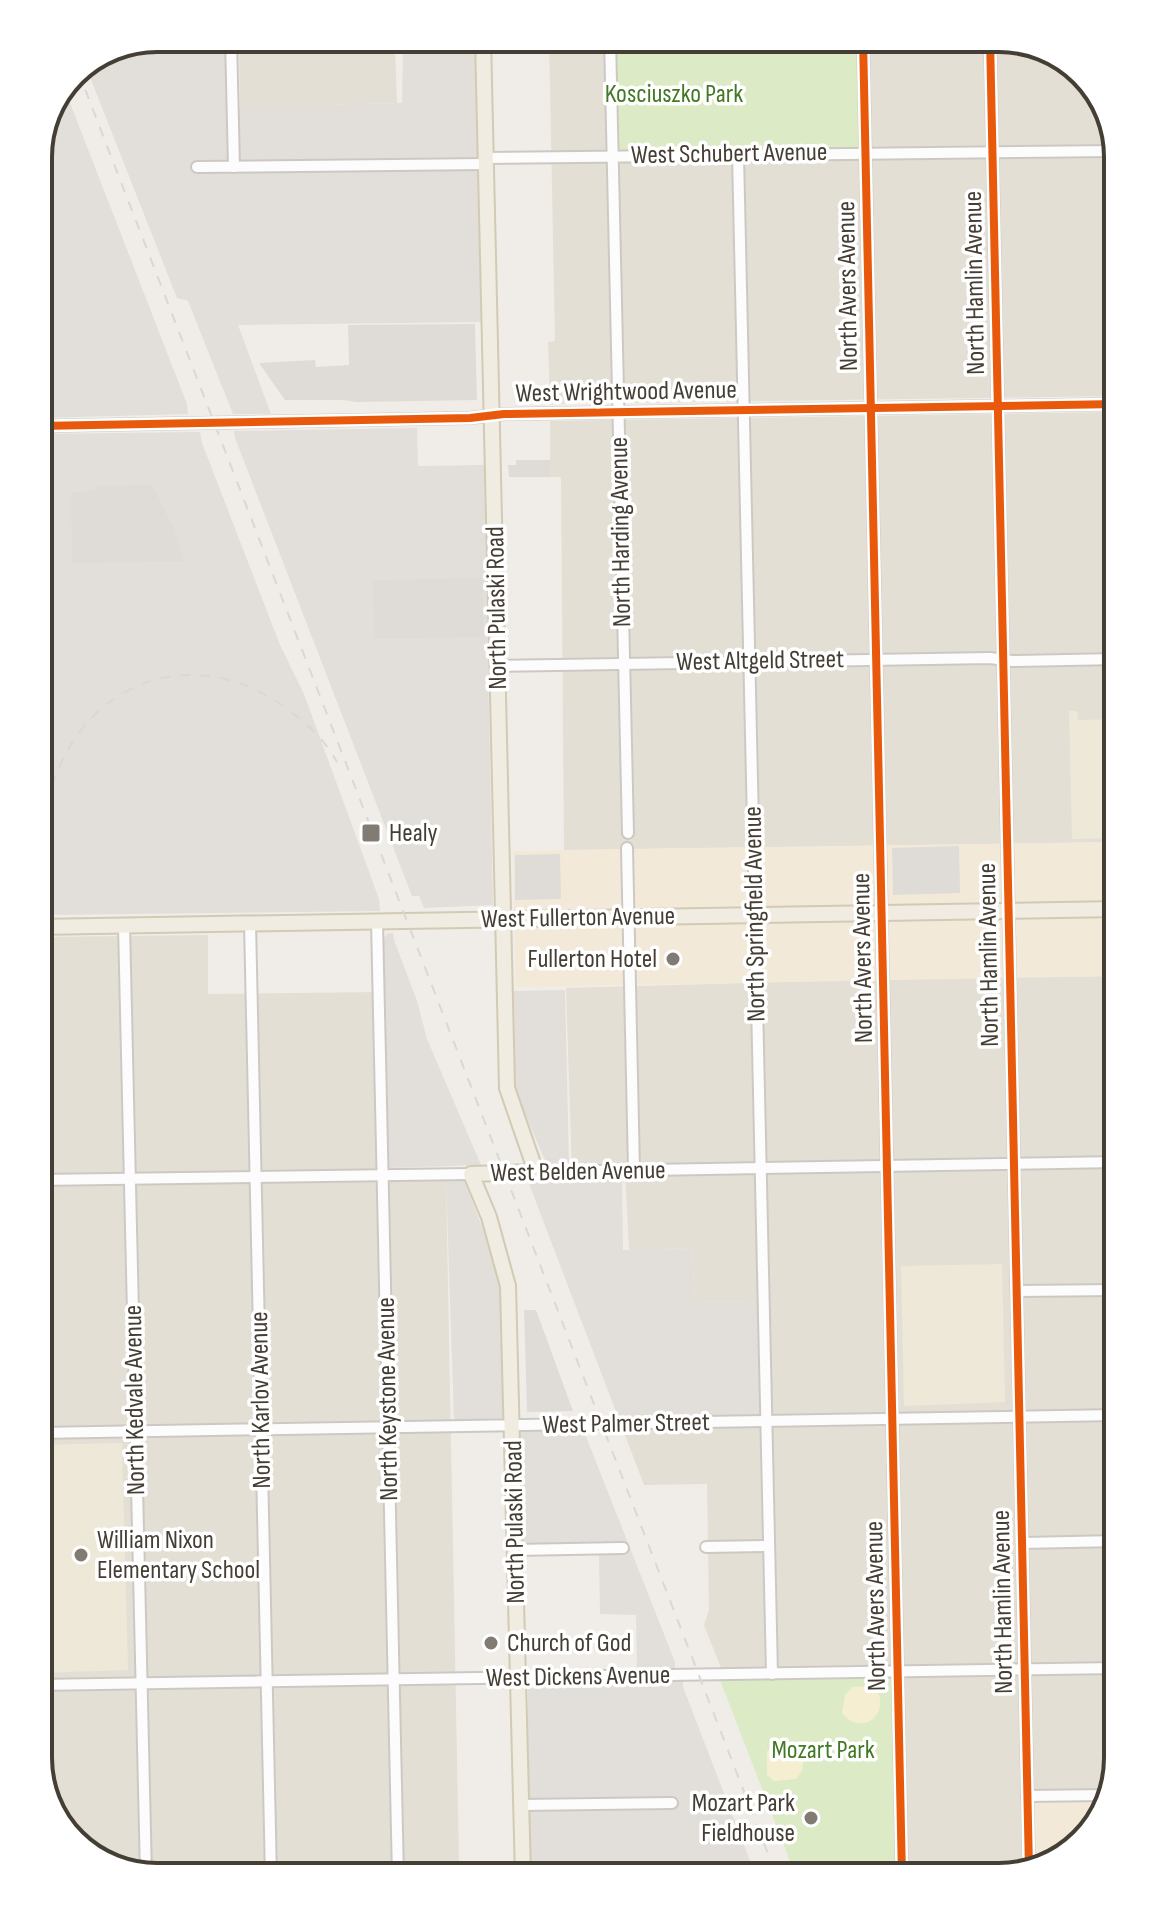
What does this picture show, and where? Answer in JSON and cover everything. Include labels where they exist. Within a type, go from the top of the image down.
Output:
[{"type":"main road","name":"North Pulaski Road","points":[[483,52],[507,1088],[536,1172]]},
{"type":"main road","name":"West Fullerton Avenue","points":[[52,927],[1104,909]]},
{"type":"main road","name":"West Belden Avenue","points":[[471,1174],[536,1172]]},
{"type":"main road","name":"North Pulaski Road","points":[[471,1174],[489,1217],[508,1286],[523,1863]]},
{"type":"street","points":[[231,52],[234,167]]},
{"type":"street","name":"North Harding Avenue","points":[[610,52],[628,833]]},
{"type":"street","name":"North Avers Avenue","points":[[863,52],[902,1863]]},
{"type":"street","name":"North Hamlin Avenue","points":[[990,52],[1029,1858]]},
{"type":"street","name":"West Schubert Avenue","points":[[197,167],[612,156],[1104,151]]},
{"type":"street","name":"North Springfield Avenue","points":[[738,154],[772,1674]]},
{"type":"street","name":"West Wrightwood Avenue","points":[[52,426],[1104,404]]},
{"type":"street","name":"West Altgeld Street","points":[[498,666],[1104,659]]},
{"type":"street","points":[[627,848],[634,1170]]},
{"type":"street","name":"North Keystone Avenue","points":[[377,921],[398,1863]]},
{"type":"street","name":"North Karlov Avenue","points":[[250,923],[271,1863]]},
{"type":"street","name":"North Kedvale Avenue","points":[[124,925],[146,1862]]},
{"type":"street","name":"West Belden Avenue","points":[[536,1172],[1104,1162]]},
{"type":"street","name":"West Belden Avenue","points":[[52,1180],[471,1174]]},
{"type":"street","points":[[1017,1291],[1104,1290]]},
{"type":"street","name":"West Palmer Street","points":[[52,1433],[1104,1415]]},
{"type":"street","points":[[1022,1543],[1104,1541]]},
{"type":"street","points":[[706,1547],[769,1546]]},
{"type":"street","points":[[515,1550],[623,1548]]},
{"type":"street","name":"West Dickens Avenue","points":[[52,1685],[1104,1668]]},
{"type":"street","points":[[1027,1796],[1097,1795]]},
{"type":"street","points":[[521,1805],[672,1803]]},
{"type":"shaded area","points":[[225,52],[226,107],[402,103],[403,52],[476,52],[481,322],[238,325],[271,414],[233,414],[188,301],[177,298],[90,77],[105,66],[143,53]]},
{"type":"shaded area","points":[[239,52],[395,52],[397,103],[240,107]]},
{"type":"shaded area","points":[[549,52],[606,52],[609,160],[867,152],[864,52],[1019,54],[1045,63],[1068,78],[1093,111],[1104,157],[1104,396],[550,404],[548,342],[555,341]]},
{"type":"shaded area","points":[[69,101],[187,404],[188,414],[52,418],[52,150],[56,130]]},
{"type":"shaded area","points":[[475,324],[477,400],[285,400],[259,363],[315,360],[316,367],[349,365],[348,325]]},
{"type":"shaded area","points":[[1104,412],[1104,842],[564,850],[561,477],[550,477],[550,421]]},
{"type":"shaded area","points":[[417,428],[418,466],[484,465],[493,905],[424,908],[419,896],[412,896],[234,431]]},
{"type":"shaded area","points":[[200,432],[280,645],[304,694],[379,899],[380,911],[52,915],[52,434]]},
{"type":"shaded area","points":[[516,460],[550,460],[550,477],[509,477],[508,465],[516,465]]},
{"type":"shaded area","points":[[152,485],[175,531],[184,561],[72,563],[71,492],[95,491],[95,486]]},
{"type":"shaded area","points":[[482,578],[484,637],[374,639],[373,580]]},
{"type":"shaded area","points":[[1069,711],[1077,711],[1078,720],[1104,719],[1104,838],[1072,839]]},
{"type":"shaded area","points":[[1104,842],[1104,976],[516,987],[513,851]]},
{"type":"shaded area","points":[[959,846],[960,893],[893,895],[892,848]]},
{"type":"shaded area","points":[[560,854],[561,899],[515,900],[515,855]]},
{"type":"shaded area","points":[[388,933],[393,933],[427,1039],[481,1165],[388,1168],[383,939]]},
{"type":"shaded area","points":[[208,935],[208,994],[378,992],[379,1181],[446,1180],[459,1862],[150,1863],[123,1857],[99,1845],[78,1827],[63,1804],[54,1778],[52,1758],[52,937]]},
{"type":"shaded area","points":[[1104,976],[1103,1772],[1095,1800],[1034,1802],[1035,1856],[1017,1861],[906,1862],[903,1666],[721,1668],[704,1625],[709,1610],[707,1484],[644,1485],[618,1417],[762,1415],[757,1301],[695,1302],[692,1248],[629,1250],[625,1171],[572,1172],[566,988]]},
{"type":"shaded area","points":[[565,990],[569,1165],[547,1165],[515,1090],[514,991]]},
{"type":"shaded area","points":[[622,1176],[623,1250],[692,1248],[695,1302],[757,1301],[762,1415],[618,1417],[528,1181]]},
{"type":"shaded area","points":[[446,1180],[464,1180],[502,1279],[504,1418],[454,1420]]},
{"type":"shaded area","points":[[1002,1264],[1005,1402],[904,1406],[901,1266]]},
{"type":"shaded area","points":[[524,1310],[536,1310],[573,1411],[527,1412]]},
{"type":"shaded area","points":[[583,1429],[675,1662],[675,1669],[637,1669],[636,1615],[600,1614],[599,1553],[521,1555],[520,1431]]},
{"type":"shaded area","name":"William Nixon Elementary School","points":[[122,1443],[128,1670],[52,1673],[52,1445]]},
{"type":"shaded area","points":[[683,1680],[683,1687],[751,1863],[528,1863],[528,1683]]},
{"type":"shaded area","points":[[1095,1800],[1073,1832],[1057,1845],[1035,1856],[1034,1801]]},
{"type":"shaded area","points":[[1017,1861],[999,1863],[906,1862]]},
{"type":"green space","name":"Kosciuszko Park","points":[[616,52],[857,52],[859,148],[619,152]]},
{"type":"green space","name":"Mozart Park","points":[[891,1678],[896,1863],[791,1863],[720,1680]]},
{"type":"sand","points":[[873,1686],[879,1694],[880,1703],[874,1718],[860,1724],[851,1721],[842,1713],[845,1695],[852,1687]]},
{"type":"sand","points":[[783,1742],[792,1742],[804,1754],[802,1771],[796,1779],[774,1781],[767,1775],[767,1751]]},
{"type":"railway","points":[[83,84],[772,1863]]},
{"type":"railway","points":[[52,786],[68,750],[89,721],[115,698],[145,683],[178,676],[212,676],[247,686],[298,717],[320,738],[337,762]]},
{"type":"cycle path","points":[[863,52],[902,1863]]},
{"type":"cycle path","points":[[990,52],[1029,1858]]},
{"type":"cycle path","points":[[52,426],[470,418],[504,414],[1104,404]]},
{"type":"place","name":"Healy","points":[[371,833]]},
{"type":"place","name":"Fullerton Hotel","points":[[673,959]]},
{"type":"place","name":"William Nixon Elementary School","points":[[81,1555]]},
{"type":"place","name":"Church of God","points":[[491,1643]]},
{"type":"place","name":"Mozart Park Fieldhouse","points":[[811,1818]]}]
